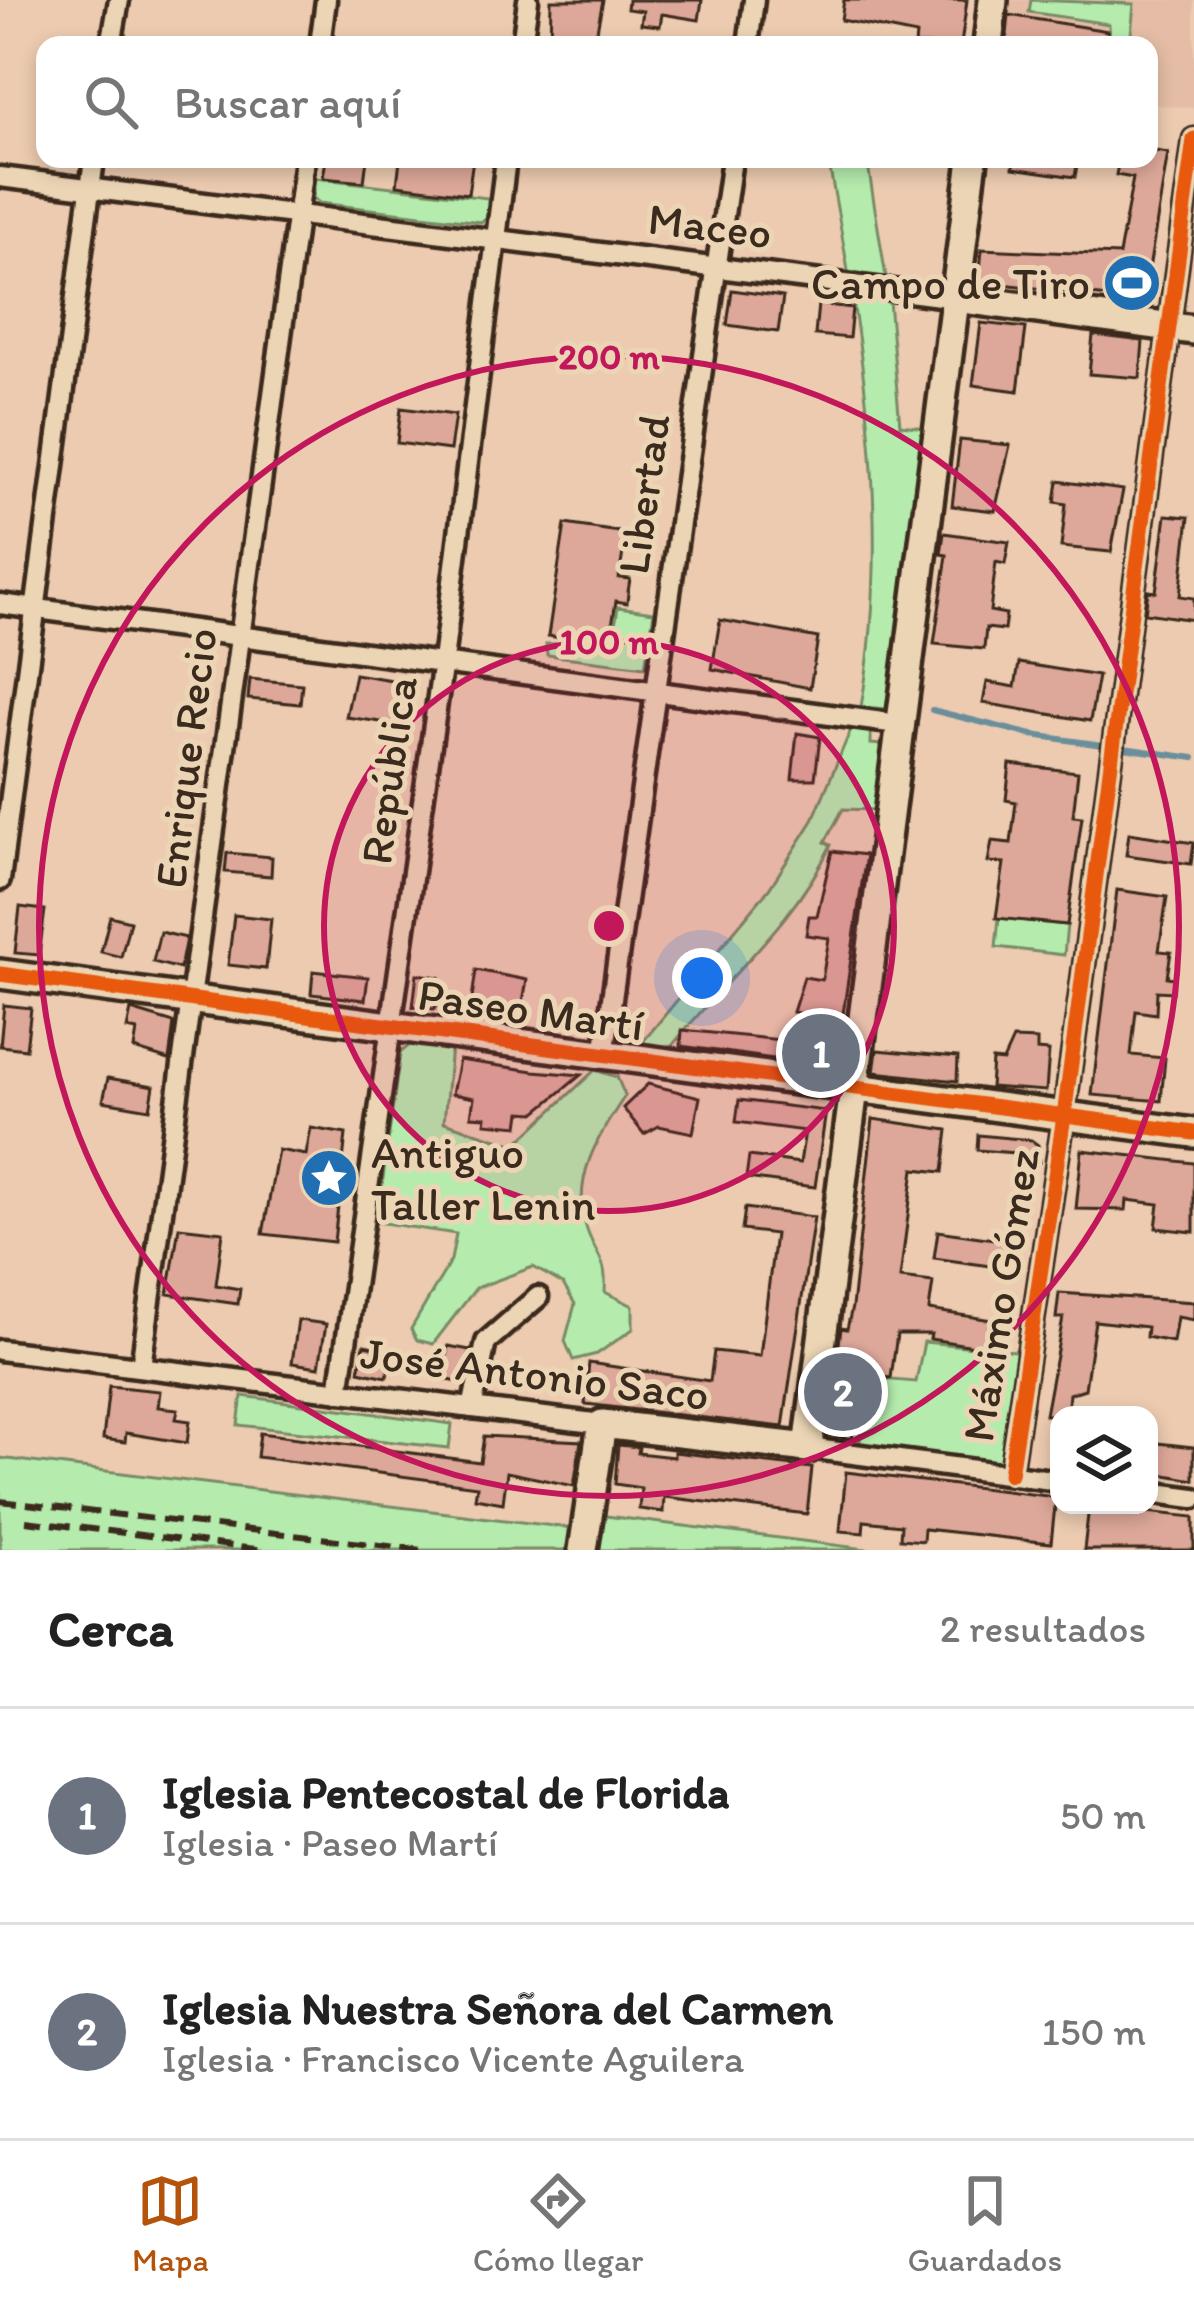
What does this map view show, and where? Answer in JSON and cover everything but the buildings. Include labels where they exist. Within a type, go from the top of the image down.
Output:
[{"type":"street","points":[[113,36],[118,0]]},
{"type":"street","points":[[321,36],[326,0]]},
{"type":"street","points":[[523,36],[528,0]]},
{"type":"street","points":[[749,36],[754,0]]},
{"type":"street","points":[[989,36],[993,0]]},
{"type":"street","points":[[1181,328],[1194,139]]},
{"type":"street","points":[[0,880],[92,168]]},
{"type":"street","name":"Enrique Recio","points":[[141,1367],[303,168]]},
{"type":"street","name":"República","points":[[339,1392],[443,661],[505,168]]},
{"type":"street","name":"Libertad","points":[[604,1055],[731,168]]},
{"type":"street","points":[[808,1448],[905,724],[973,168]]},
{"type":"street","name":"Maceo","points":[[0,177],[298,211],[1181,328]]},
{"type":"street","name":"Máximo Gómez","points":[[1010,1474],[1115,736],[1181,328]]},
{"type":"street","points":[[0,604],[905,724]]},
{"type":"street","name":"Paseo Martí","points":[[0,974],[1194,1133]]},
{"type":"street","points":[[472,1408],[487,1342],[538,1297]]},
{"type":"street","name":"José Antonio Saco","points":[[0,1350],[1050,1479]]},
{"type":"street","points":[[583,1550],[602,1424]]},
{"type":"street","points":[[1158,1493],[1194,1498]]},
{"type":"shaded area","points":[[994,0],[1194,0],[1194,108],[1158,105],[1158,36],[989,36]]},
{"type":"green space","points":[[1031,0],[1134,4],[1131,36],[1110,36],[1109,24],[1029,12]]},
{"type":"green space","points":[[830,168],[868,168],[888,290],[900,425],[927,428],[888,709],[861,707],[870,639],[874,501],[852,295]]},
{"type":"green space","points":[[315,178],[488,198],[487,217],[481,222],[319,203],[313,198]]},
{"type":"green space","points":[[618,607],[654,612],[645,667],[547,655],[546,644],[612,643]]},
{"type":"green space","points":[[852,727],[871,732],[871,744],[883,745],[874,810],[843,809],[825,842],[831,845],[796,903],[665,1055],[636,1050],[769,889],[812,822]]},
{"type":"green space","points":[[999,918],[1067,925],[1064,955],[996,947]]},
{"type":"green space","points":[[413,1042],[451,1047],[444,1122],[515,1145],[595,1070],[617,1077],[625,1096],[590,1160],[583,1212],[603,1265],[605,1292],[633,1306],[633,1329],[597,1354],[573,1360],[565,1341],[575,1304],[563,1284],[533,1267],[476,1288],[433,1344],[417,1340],[411,1329],[451,1260],[456,1234],[377,1222],[400,1053]]},
{"type":"green space","points":[[924,1342],[1025,1352],[1010,1474],[858,1455],[868,1378],[916,1382]]},
{"type":"green space","points":[[242,1396],[452,1424],[449,1448],[238,1425]]},
{"type":"green space","points":[[0,1458],[586,1530],[590,1514],[874,1550],[0,1550]]},
{"type":"waterway","points":[[932,710],[1032,735],[1194,758]]},
{"type":"railway","points":[[0,1501],[423,1550]]},
{"type":"railway","points":[[26,1521],[264,1550]]},
{"type":"cycle path","points":[[1010,1474],[1064,1116],[1194,139]]},
{"type":"cycle path","points":[[0,974],[1194,1133]]},
{"type":"place","name":"Campo de Tiro","points":[[1132,283]]},
{"type":"place","name":"Iglesia Pentecostal de Florida","points":[[821,1053]]},
{"type":"place","name":"Antiguo Taller Lenin","points":[[329,1178]]},
{"type":"place","name":"Iglesia Nuestra Señora del Carmen","points":[[843,1392]]}]
